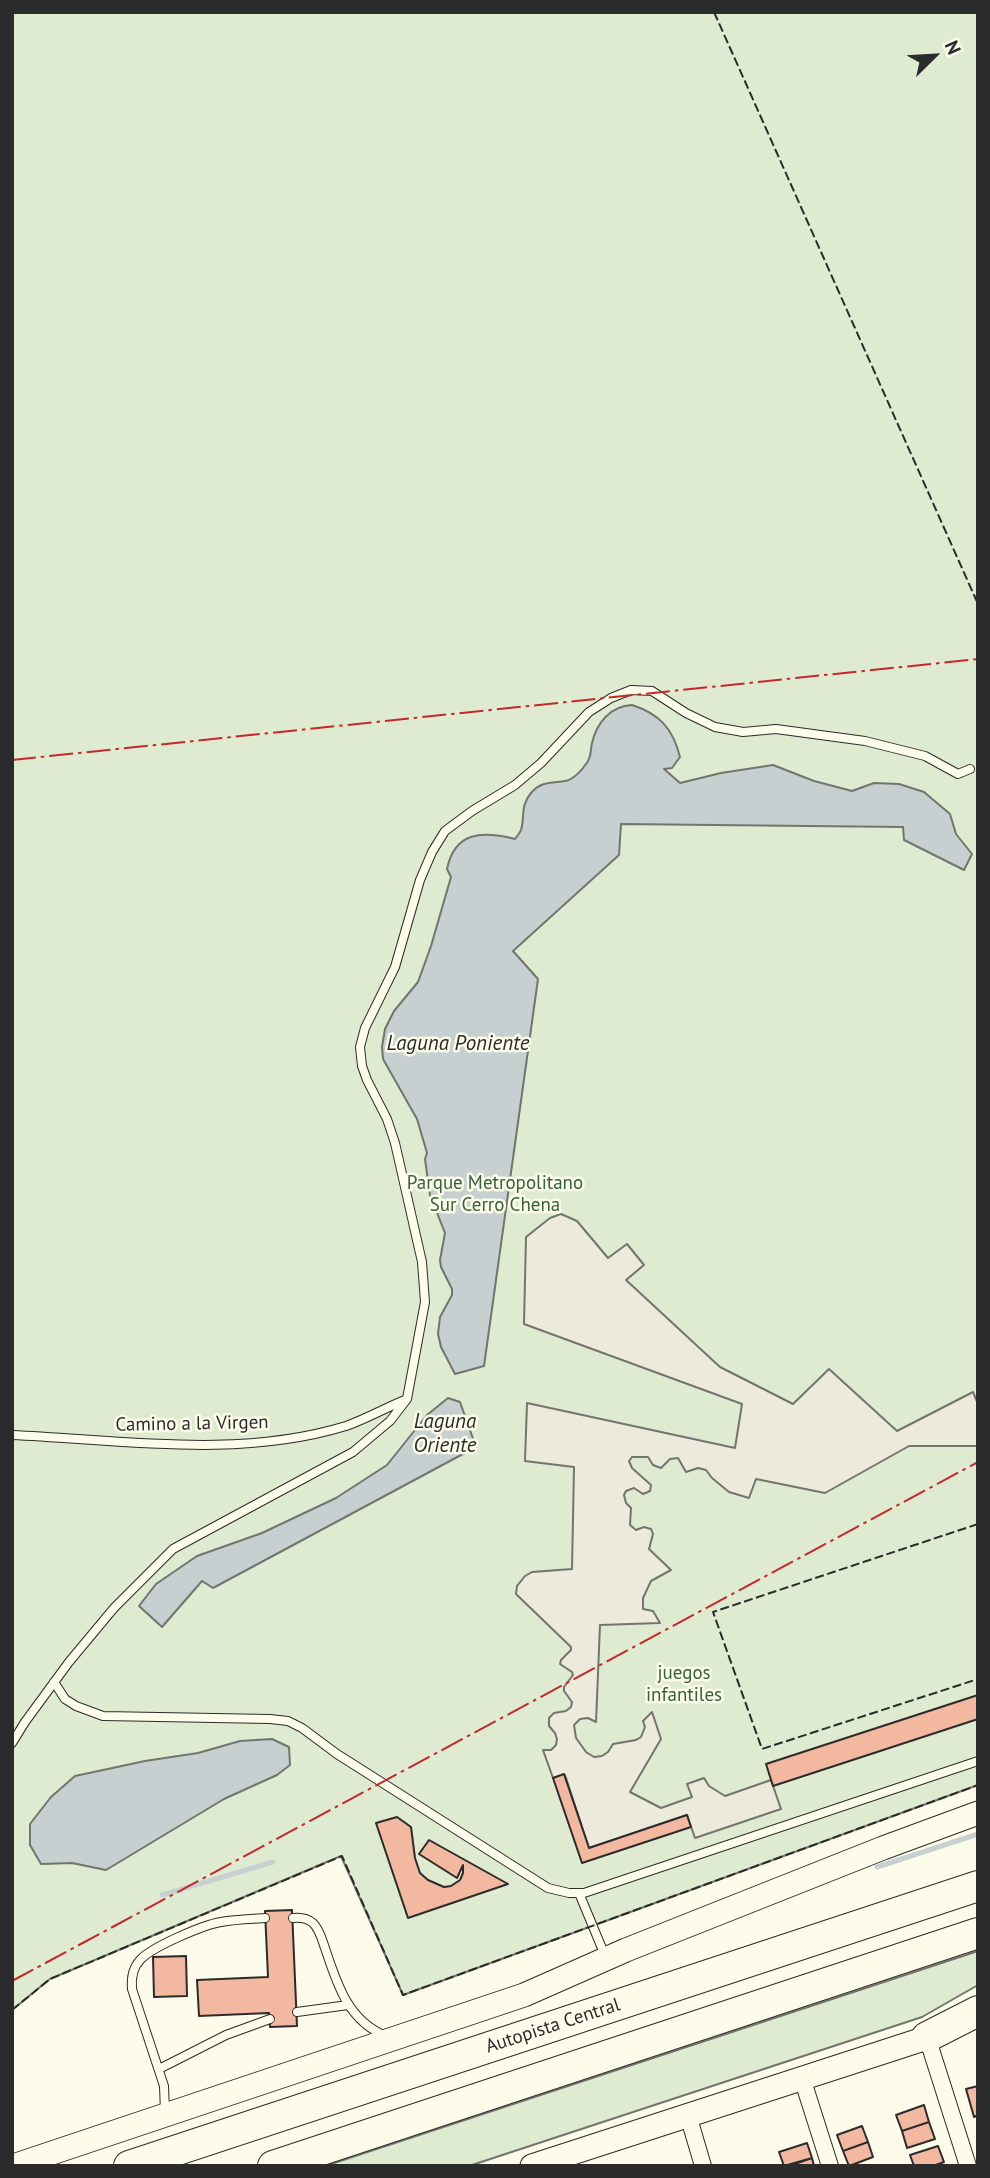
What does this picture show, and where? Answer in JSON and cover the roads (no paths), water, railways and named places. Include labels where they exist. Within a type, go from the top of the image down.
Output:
[{"type":"highway","name":"Autopista Central","points":[[129,2166],[978,1886]]},
{"type":"highway","points":[[278,2164],[978,1933]]},
{"type":"highway","points":[[927,2037],[978,2011]]},
{"type":"main road","points":[[13,2166],[524,1995],[606,1959],[978,1812]]},
{"type":"main road","points":[[532,2166],[573,2160],[688,2115],[978,2021]]},
{"type":"street","points":[[927,2037],[968,2166]]},
{"type":"street","points":[[802,2078],[830,2166]]},
{"type":"street","points":[[688,2115],[704,2166]]},
{"type":"lane","points":[[12,1744],[54,1682],[114,1608],[173,1549],[353,1452],[390,1421],[407,1399],[425,1302],[422,1262],[395,1143],[387,1119],[367,1080],[360,1047],[365,1028],[395,967],[420,880],[445,831],[515,785],[541,763],[589,712],[611,698],[631,690],[652,691],[686,713],[715,727],[743,732],[776,729],[865,741],[925,756],[958,774],[970,769]]},
{"type":"lane","name":"Camino a la Virgen","points":[[12,1435],[153,1445],[253,1442],[311,1434],[348,1425],[407,1399]]},
{"type":"lane","points":[[54,1682],[65,1699],[103,1716],[288,1721],[548,1888],[569,1893],[579,1893],[978,1761]]},
{"type":"lane","points":[[579,1893],[606,1959]]},
{"type":"lane","points":[[293,1917],[307,1919],[316,1925],[337,1984],[348,2005],[372,2030],[394,2039]]},
{"type":"lane","points":[[164,2116],[166,2096],[159,2068],[132,1989],[133,1974],[139,1961],[149,1952],[210,1924],[265,1918]]},
{"type":"lane","points":[[297,2012],[348,2005]]},
{"type":"lane","points":[[159,2068],[226,2035],[270,2019]]},
{"type":"water","name":"Laguna Poniente","points":[[632,705],[658,718],[669,731],[680,757],[672,768],[664,769],[680,783],[773,765],[814,781],[852,791],[874,783],[899,784],[924,792],[950,814],[956,834],[972,854],[964,870],[904,840],[903,827],[621,824],[619,855],[513,951],[538,979],[484,1366],[455,1374],[441,1347],[438,1334],[440,1317],[452,1295],[440,1260],[445,1233],[430,1195],[425,1159],[427,1153],[417,1119],[383,1059],[385,1029],[394,1011],[418,982],[451,877],[447,869],[456,847],[463,841],[481,835],[515,839],[521,830],[524,807],[531,793],[543,784],[568,780],[577,774],[589,759],[594,735],[601,722],[618,708]]},
{"type":"water","name":"Laguna Oriente","points":[[448,1398],[460,1402],[476,1447],[213,1588],[202,1581],[162,1627],[139,1606],[156,1584],[197,1556],[262,1533],[336,1498],[387,1465],[427,1415]]},
{"type":"water","points":[[272,1739],[289,1747],[290,1765],[277,1775],[224,1799],[106,1870],[72,1863],[41,1864],[30,1845],[30,1824],[51,1797],[75,1776],[198,1753],[240,1741]]},
{"type":"waterway","points":[[877,1867],[978,1834]]},
{"type":"waterway","points":[[162,1895],[273,1862]]},
{"type":"park label","name":"Parque Metropolitano Sur Cerro Chena","points":[[495,1195]]},
{"type":"park label","name":"juegos infantiles","points":[[684,1685]]}]
